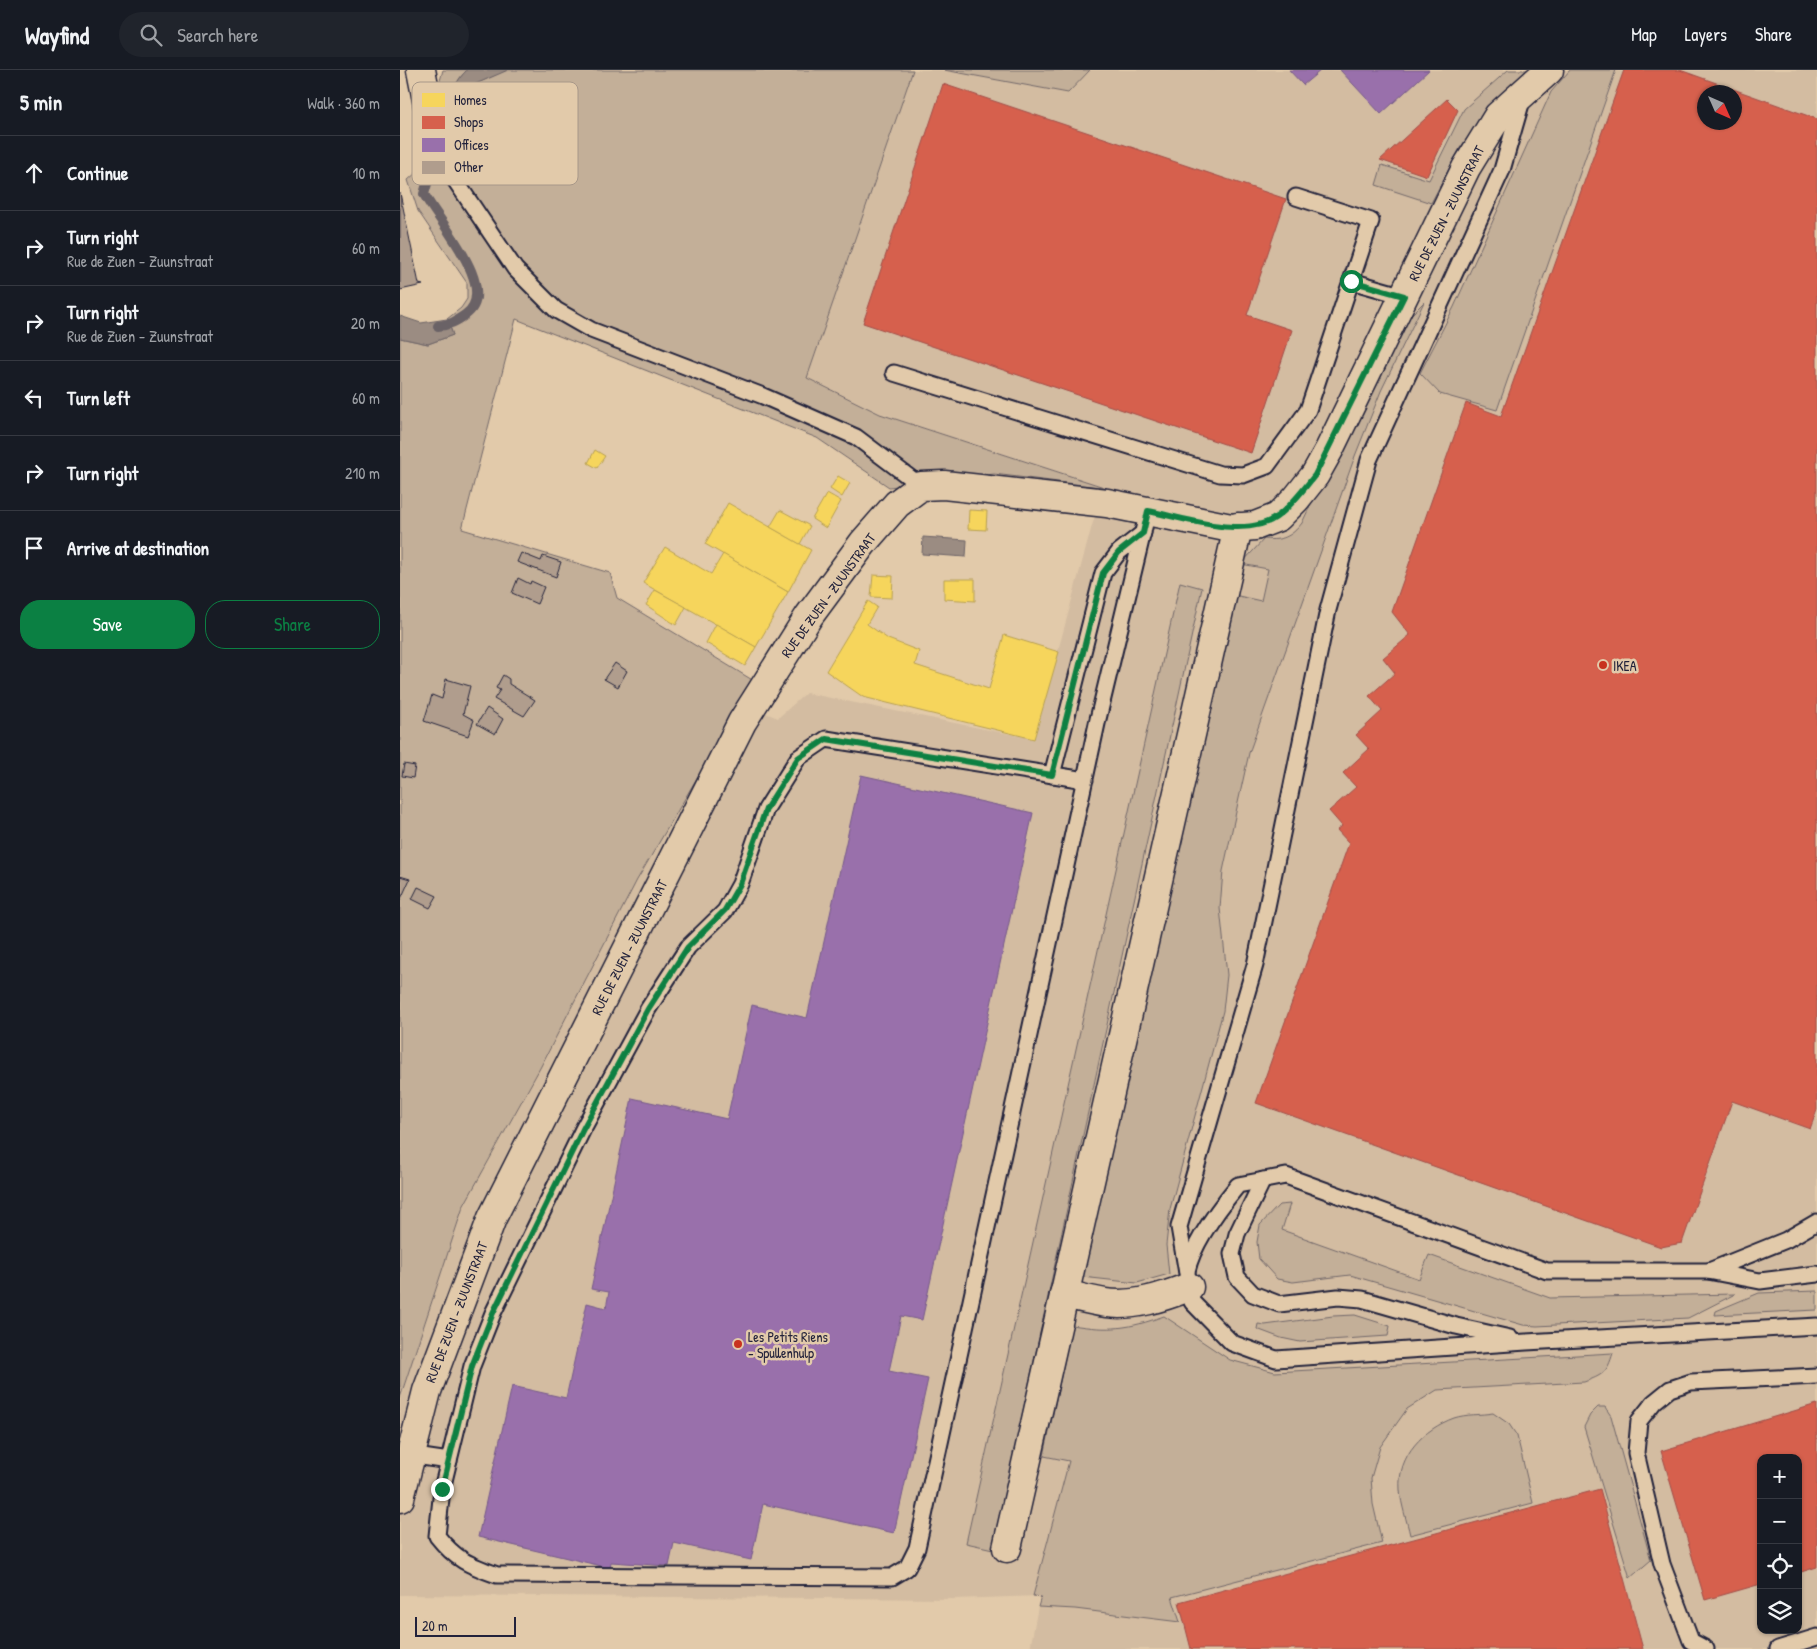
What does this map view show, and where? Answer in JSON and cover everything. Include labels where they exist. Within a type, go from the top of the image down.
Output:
[{"type":"street","name":"RUE DE ZUEN - ZUUNSTRAAT","points":[[400,1498],[426,1391],[492,1218],[742,722],[809,616],[863,542],[897,504],[921,486],[944,484],[1107,503],[1146,522],[1231,528],[1255,526],[1278,516],[1296,499],[1315,475],[1466,168],[1498,116],[1549,70]]},
{"type":"street","points":[[1006,1548],[1238,527]]},
{"type":"street","points":[[1064,1294],[1108,1304],[1134,1302],[1156,1299],[1187,1280]]},
{"type":"lane","points":[[1525,91],[1502,170],[1369,460],[1328,610],[1255,966],[1179,1227],[1192,1302],[1232,1343],[1276,1358],[1817,1326]]},
{"type":"lane","points":[[458,185],[515,269],[556,310],[591,330],[763,396],[856,437],[921,486]]},
{"type":"lane","points":[[894,373],[1220,474],[1243,475],[1266,466],[1308,410],[1371,221],[1296,197]]},
{"type":"lane","points":[[1351,281],[1404,296]]},
{"type":"lane","points":[[1052,775],[1103,573],[1146,522]]},
{"type":"lane","points":[[1085,780],[826,739],[798,758],[766,809],[740,884],[725,910],[688,947],[648,1009],[583,1129],[493,1313],[472,1366],[442,1489],[438,1536],[448,1551],[461,1561],[498,1575],[892,1577],[907,1568],[917,1548],[1085,780],[1146,522]]},
{"type":"lane","points":[[1187,1280],[1190,1258],[1224,1203],[1238,1185],[1286,1176],[1547,1271],[1708,1271],[1760,1281],[1817,1274]]},
{"type":"lane","points":[[1263,1180],[1237,1234],[1232,1254],[1237,1277],[1253,1294],[1279,1304],[1338,1297],[1362,1299],[1456,1326],[1526,1342]]},
{"type":"lane","points":[[1708,1271],[1786,1240],[1817,1222]]},
{"type":"lane","points":[[1706,1649],[1691,1641],[1662,1564],[1636,1453],[1639,1421],[1654,1402],[1670,1389],[1691,1382],[1817,1376]]},
{"type":"lane","points":[[409,1455],[449,1461]]},
{"type":"lane","points":[[1778,1649],[1817,1637]]},
{"type":"shaded area","points":[[443,70],[467,70],[458,82],[440,82]]},
{"type":"shaded area","points":[[467,70],[508,70],[480,82],[458,82]]},
{"type":"shaded area","points":[[506,70],[913,70],[807,378],[880,414],[1107,488],[994,474],[889,487],[817,438],[516,319],[462,529],[610,573],[617,598],[754,681],[637,880],[540,1068],[463,1207],[400,1398],[400,338],[428,344],[453,335],[447,319],[461,308],[467,299],[467,283],[418,211],[408,180],[412,176],[412,185],[578,185],[578,82],[480,82]]},
{"type":"shaded area","points":[[913,70],[944,70],[1068,93],[1090,70],[1817,70],[1817,1649],[1030,1649],[1040,1596],[954,1599],[400,1595],[400,1398],[463,1207],[540,1068],[637,880],[740,703],[778,718],[806,693],[1034,739],[1093,522],[1107,488],[880,414],[807,378]]},
{"type":"shaded area","points":[[944,70],[1090,70],[1068,93]]},
{"type":"shaded area","points":[[1508,70],[1532,70],[1487,111],[1460,148],[1431,203],[1376,185],[1382,165],[1429,180],[1464,109]]},
{"type":"shaded area","points":[[1570,70],[1616,70],[1497,410],[1440,394],[1420,373],[1454,307],[1551,92]]},
{"type":"shaded area","points":[[1424,302],[1381,391],[1355,456],[1249,753],[1223,871],[1220,908],[1227,975],[1223,1011],[1170,1209],[1166,1245],[1169,1274],[1137,1283],[1082,1277],[1234,595],[1261,601],[1268,569],[1241,564],[1264,539],[1281,539],[1286,537],[1294,532],[1302,523],[1391,335]]},
{"type":"shaded area","points":[[400,316],[421,323],[447,319],[453,335],[428,344],[400,338]]},
{"type":"shaded area","points":[[923,537],[967,540],[966,557],[922,554]]},
{"type":"shaded area","points":[[1180,582],[1202,588],[993,1549],[966,1543]]},
{"type":"shaded area","points":[[1290,1204],[1282,1230],[1419,1279],[1429,1255],[1550,1298],[1735,1294],[1688,1318],[1537,1326],[1523,1325],[1350,1275],[1293,1282],[1277,1279],[1259,1259],[1257,1242],[1260,1225],[1279,1205]]},
{"type":"shaded area","points":[[1817,1291],[1817,1310],[1715,1315],[1716,1311],[1759,1293]]},
{"type":"shaded area","points":[[1355,1315],[1390,1326],[1388,1336],[1300,1342],[1281,1338],[1257,1329],[1258,1324],[1265,1325]]},
{"type":"shaded area","points":[[1164,1316],[1230,1360],[1275,1372],[1613,1353],[1609,1365],[1603,1372],[1584,1382],[1437,1390],[1407,1409],[1380,1447],[1371,1478],[1373,1504],[1382,1543],[1172,1597],[1180,1622],[1075,1609],[1038,1607],[1041,1597],[1033,1596],[1069,1461],[1044,1456],[1072,1325],[1119,1328],[1140,1324]]},
{"type":"shaded area","points":[[1598,1407],[1605,1407],[1611,1416],[1651,1560],[1630,1578],[1584,1427],[1590,1415]]},
{"type":"shaded area","points":[[1493,1413],[1509,1424],[1517,1436],[1533,1503],[1410,1535],[1400,1490],[1400,1477],[1408,1455],[1423,1436],[1443,1423],[1468,1415]]},
{"type":"building: Homes","points":[[595,450],[605,456],[597,468],[588,463]]},
{"type":"building: Homes","points":[[838,476],[850,483],[842,497],[830,489]]},
{"type":"building: Homes","points":[[827,493],[841,501],[826,528],[812,519]]},
{"type":"building: Homes","points":[[728,503],[811,550],[788,592],[705,544]]},
{"type":"building: Homes","points":[[780,510],[810,526],[800,544],[770,527]]},
{"type":"building: Homes","points":[[969,510],[987,511],[986,530],[968,529]]},
{"type":"building: Homes","points":[[665,547],[711,574],[723,554],[788,592],[756,647],[643,583]]},
{"type":"building: Homes","points":[[873,575],[893,576],[892,598],[871,597]]},
{"type":"building: Homes","points":[[944,579],[975,579],[975,601],[944,599]]},
{"type":"building: Homes","points":[[655,590],[686,607],[676,625],[646,605]]},
{"type":"building: Homes","points":[[868,601],[877,607],[867,624],[888,639],[919,651],[915,665],[989,689],[1004,635],[1059,652],[1034,739],[863,697],[826,671]]},
{"type":"building: Homes","points":[[716,624],[756,647],[745,666],[706,643]]},
{"type":"building: Shops","name":"IKEA","points":[[1624,70],[1680,70],[1722,85],[1697,85],[1697,130],[1742,130],[1742,92],[1817,119],[1817,1110],[1810,1129],[1732,1101],[1682,1243],[1661,1247],[1256,1103],[1349,843],[1337,830],[1342,826],[1329,811],[1356,787],[1343,773],[1369,749],[1356,735],[1382,711],[1369,696],[1395,673],[1383,658],[1410,635],[1392,612],[1466,403],[1501,416]]},
{"type":"building: Shops","points":[[943,84],[1286,199],[1247,315],[1292,330],[1251,453],[863,323]]},
{"type":"building: Shops","points":[[1447,99],[1458,110],[1427,176],[1380,160]]},
{"type":"building: Shops","points":[[1817,1404],[1817,1567],[1802,1572],[1802,1454],[1757,1454],[1757,1585],[1705,1600],[1661,1451]]},
{"type":"building: Shops","points":[[1600,1489],[1643,1649],[1191,1649],[1179,1602]]},
{"type":"building: Offices","points":[[1289,70],[1321,70],[1303,85]]},
{"type":"building: Offices","points":[[1340,70],[1429,70],[1381,114]]},
{"type":"building: Offices","points":[[861,775],[1033,813],[922,1320],[901,1316],[889,1371],[928,1379],[894,1533],[763,1504],[751,1560],[674,1543],[669,1566],[611,1562],[610,1568],[478,1537],[512,1386],[566,1398],[587,1303],[606,1308],[609,1292],[591,1289],[632,1098],[727,1119],[752,1005],[807,1018]]},
{"type":"building: Other","points":[[400,193],[419,284],[423,285],[400,290]]},
{"type":"building: Other","points":[[521,553],[541,561],[543,556],[561,562],[556,577],[517,562]]},
{"type":"building: Other","points":[[518,578],[530,584],[531,581],[544,587],[537,604],[512,593]]},
{"type":"building: Other","points":[[615,663],[627,671],[618,687],[604,679]]},
{"type":"building: Other","points":[[503,675],[509,679],[509,684],[535,700],[524,716],[494,699],[500,690],[496,688]]},
{"type":"building: Other","points":[[446,679],[470,686],[463,714],[474,720],[468,736],[424,721],[432,695],[442,699]]},
{"type":"building: Other","points":[[487,708],[503,719],[495,734],[477,724]]},
{"type":"building: Other","points":[[404,764],[415,766],[413,778],[402,776]]},
{"type":"building: Other","points":[[400,876],[410,879],[400,901]]},
{"type":"building: Other","points":[[418,887],[437,896],[430,908],[412,899]]},
{"type":"waterway","points":[[427,185],[424,194],[463,255],[472,273],[476,289],[474,304],[465,315],[452,323],[438,326]]},
{"type":"place","name":"IKEA","points":[[1603,665]]},
{"type":"place","name":"Les Petits Riens - Spullenhulp","points":[[738,1344]]},
{"type":"route","points":[[442,1489],[472,1366],[493,1313],[583,1129],[648,1009],[688,947],[725,910],[740,884],[766,809],[798,758],[826,739],[1052,775],[1098,586],[1103,573],[1119,552],[1143,533],[1148,511],[1231,528],[1255,526],[1278,516],[1296,499],[1315,475],[1404,296],[1351,281]]}]
